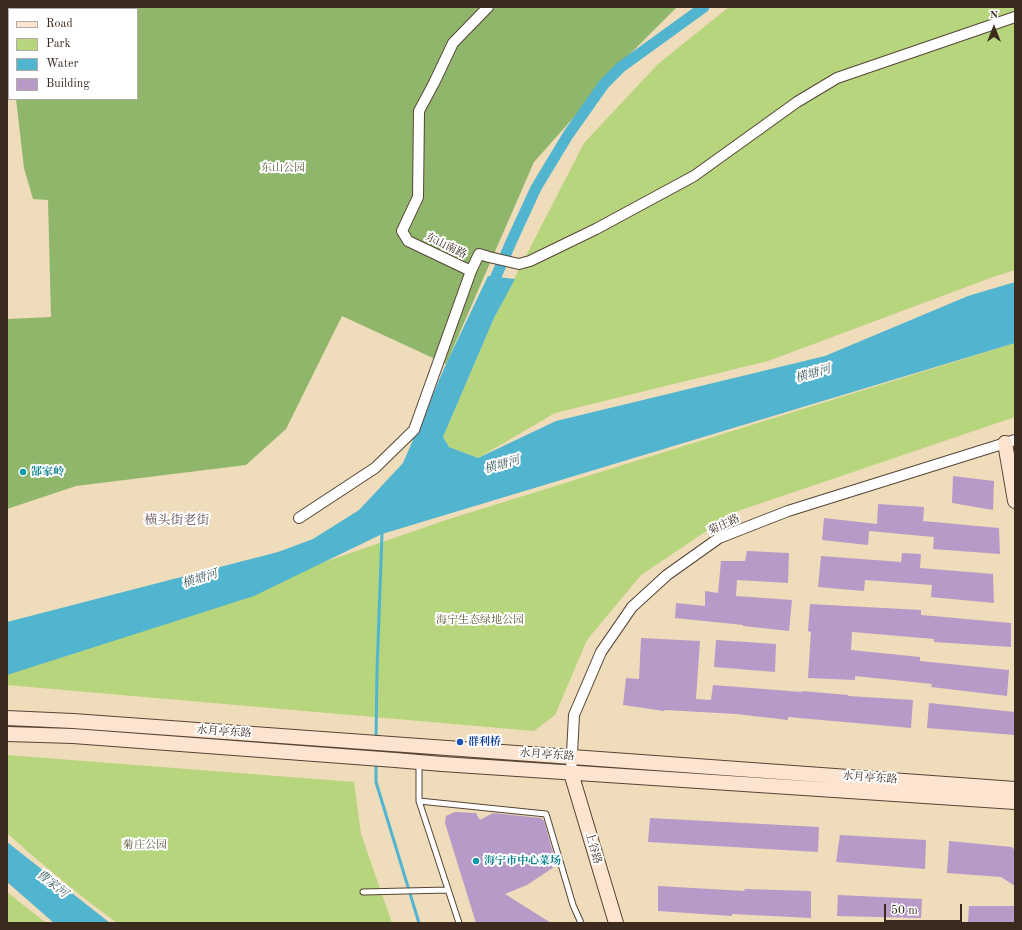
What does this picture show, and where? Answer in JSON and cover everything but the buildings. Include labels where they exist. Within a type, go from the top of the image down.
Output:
[{"type":"main road","points":[[1010,442],[1015,501]]},
{"type":"main road","name":"水月亭东路","points":[[7,718],[73,721],[1015,789]]},
{"type":"main road","name":"水月亭东路","points":[[7,734],[73,736],[571,773],[1015,802]]},
{"type":"main road","name":"上谷路","points":[[571,773],[616,923]]},
{"type":"street","name":"东山南路","points":[[299,518],[375,468],[414,430],[471,271],[408,241],[402,230],[418,197],[419,111],[453,43],[488,7]]},
{"type":"street","points":[[471,271],[479,254],[489,258],[519,264],[530,261],[590,232],[694,176],[797,102],[837,78],[1015,16]]},
{"type":"street","name":"菊庄路","points":[[571,773],[574,715],[601,652],[632,608],[667,575],[719,538],[788,511],[1010,442]]},
{"type":"lane","points":[[419,762],[419,801],[459,923]]},
{"type":"lane","points":[[419,801],[546,814],[573,906],[581,923]]},
{"type":"lane","points":[[363,892],[448,890]]},
{"type":"green space","name":"东山公园","points":[[7,7],[677,7],[630,54],[534,162],[446,364],[342,316],[286,429],[246,465],[76,486],[7,509],[7,319],[51,317],[48,200],[33,199],[24,168],[16,100],[138,100],[138,8],[8,8],[8,34]]},
{"type":"green space","points":[[729,7],[1015,7],[1015,270],[768,361],[555,413],[478,458],[449,447],[443,437],[494,318],[584,143],[658,64]]},
{"type":"green space","name":"海宁生态绿地公园","points":[[1015,343],[1015,417],[735,512],[641,575],[587,640],[555,715],[534,731],[7,685],[7,672],[446,520]]},
{"type":"green space","name":"菊庄公园","points":[[7,755],[354,782],[361,834],[392,923],[117,923],[80,895],[7,833]]},
{"type":"green space","points":[[7,892],[46,923],[7,923]]},
{"type":"water","name":"横塘河","points":[[488,276],[515,279],[494,318],[443,437],[449,447],[478,458],[556,421],[825,356],[968,296],[1015,282],[1015,343],[382,534],[254,596],[7,675],[7,622],[278,552],[313,539],[359,510],[403,463],[446,364]]},
{"type":"water","name":"曹家河","points":[[7,842],[110,923],[54,923],[7,882]]},
{"type":"waterway","points":[[490,290],[536,188],[568,135],[604,84],[621,67],[704,7]]},
{"type":"waterway","points":[[376,740],[382,534]]},
{"type":"waterway","points":[[376,761],[376,782],[419,923]]},
{"type":"place","name":"郜家岭","points":[[23,472]]},
{"type":"place","name":"群利桥","points":[[460,742]]},
{"type":"place","name":"海宁市中心菜场","points":[[476,861]]},
{"type":"district","name":"横头街老街","points":[[177,521]]}]
